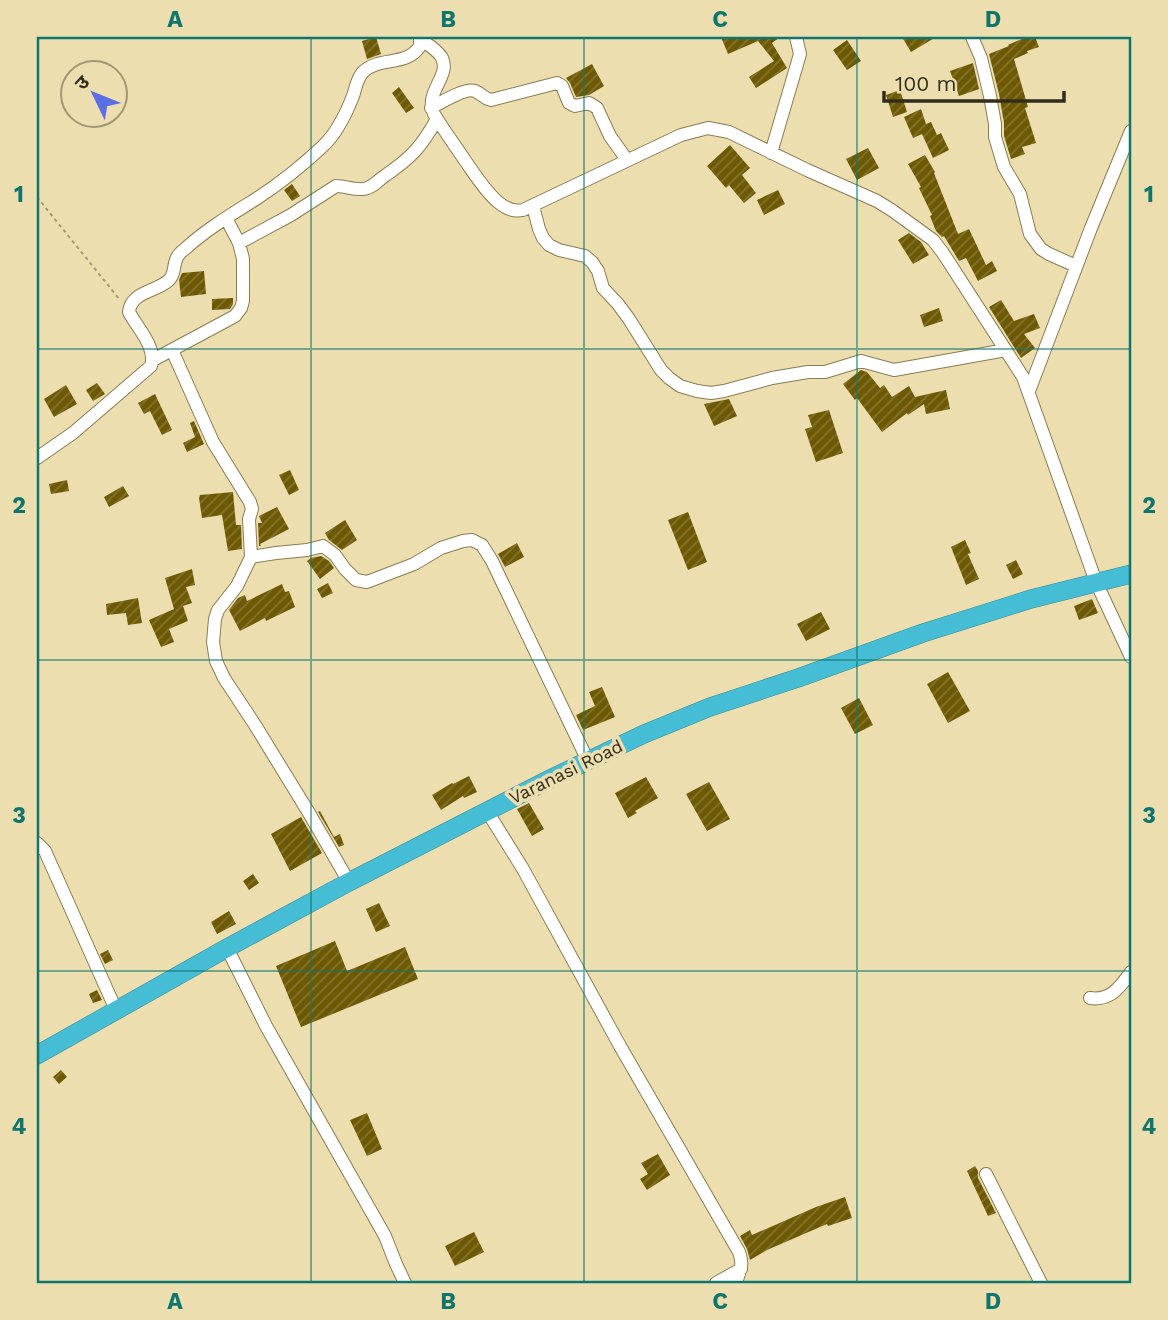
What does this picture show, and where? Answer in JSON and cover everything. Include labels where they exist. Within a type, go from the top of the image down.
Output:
[{"type":"highway","name":"Varanasi Road","points":[[37,1055],[227,947],[349,882],[644,734],[710,707],[936,629],[1031,599],[1131,574]]},
{"type":"street","points":[[771,153],[800,54],[796,37]]},
{"type":"street","points":[[972,37],[981,58],[990,96],[995,137],[1004,167],[1020,194],[1030,234],[1041,249],[1076,266]]},
{"type":"street","points":[[420,38],[438,54],[443,63],[430,101],[434,113],[496,201],[518,212],[681,135],[708,128],[729,132],[877,201],[926,233],[943,253],[1018,368],[1029,391],[1096,582],[1131,657]]},
{"type":"street","points":[[153,360],[150,347],[129,312],[133,301],[171,278],[176,260],[185,248],[276,184],[330,139],[350,103],[361,74],[373,65],[412,54],[420,46],[420,38]]},
{"type":"street","points":[[239,243],[291,215],[336,186],[360,190],[370,187],[412,156],[428,135],[434,113],[470,90],[491,100],[557,83],[562,86],[569,103],[575,106],[589,103],[597,108],[610,136],[627,160]]},
{"type":"street","points":[[1029,391],[1131,131]]},
{"type":"street","points":[[533,206],[543,239],[559,250],[585,256],[592,262],[603,288],[629,319],[653,360],[680,386],[711,393],[772,378],[825,372],[862,361],[894,370],[1006,350]]},
{"type":"street","points":[[37,458],[87,422],[147,371],[153,360],[234,316],[241,308],[242,251],[226,218]]},
{"type":"street","points":[[172,350],[214,442],[252,509],[249,519],[251,557],[237,586],[218,610],[215,619],[216,661],[349,882]]},
{"type":"street","points":[[251,557],[323,546],[335,555],[356,579],[367,582],[414,564],[451,544],[477,541],[492,561],[588,761]]},
{"type":"street","points":[[487,811],[523,869],[625,1055],[739,1252],[742,1262],[736,1283]]},
{"type":"street","points":[[37,843],[45,851],[116,1010]]},
{"type":"street","points":[[227,947],[266,1026],[385,1236],[405,1283]]},
{"type":"street","points":[[1090,998],[1108,996],[1131,972]]},
{"type":"street","points":[[986,1174],[1041,1283]]},
{"type":"street","points":[[716,1283],[741,1269]]},
{"type":"path","points":[[37,197],[129,312]]},
{"type":"building","points":[[376,37],[381,54],[367,59],[362,41]]},
{"type":"building","points":[[721,37],[780,37],[772,43],[787,68],[756,88],[749,77],[774,61],[758,41],[728,54]]},
{"type":"building","points":[[902,37],[936,37],[911,52]]},
{"type":"building","points":[[1026,37],[1035,37],[1039,47],[1014,59],[1036,143],[1022,147],[1025,154],[1011,159],[1004,136],[999,94],[989,54]]},
{"type":"building","points":[[847,40],[861,61],[847,70],[833,50]]},
{"type":"building","points":[[973,63],[979,89],[959,96],[950,71]]},
{"type":"building","points":[[592,64],[604,86],[589,95],[576,97],[566,78]]},
{"type":"building","points":[[399,87],[414,108],[406,113],[392,93]]},
{"type":"building","points":[[900,90],[907,112],[893,117],[886,95]]},
{"type":"building","points":[[921,109],[926,124],[931,122],[937,135],[941,133],[949,150],[933,158],[922,134],[913,138],[904,117]]},
{"type":"building","points":[[730,145],[750,168],[742,175],[756,193],[744,203],[729,185],[726,188],[707,166]]},
{"type":"building","points":[[868,148],[879,168],[857,180],[846,159]]},
{"type":"building","points":[[925,155],[935,172],[958,234],[969,229],[986,265],[992,261],[997,271],[978,281],[966,258],[959,261],[944,236],[936,231],[930,216],[932,215],[919,188],[921,187],[908,164]]},
{"type":"building","points":[[292,184],[300,196],[292,201],[284,190]]},
{"type":"building","points":[[778,190],[785,204],[764,215],[757,200]]},
{"type":"building","points":[[909,233],[921,242],[929,255],[913,264],[898,240]]},
{"type":"building","points":[[204,271],[206,294],[181,297],[179,280],[182,273]]},
{"type":"building","points":[[233,298],[230,309],[212,310],[212,299]]},
{"type":"building","points":[[1001,300],[1014,321],[1034,314],[1040,328],[1024,334],[1035,348],[1021,358],[989,307]]},
{"type":"building","points":[[939,308],[943,321],[924,327],[920,315]]},
{"type":"building","points":[[861,370],[867,372],[880,388],[884,385],[892,397],[909,386],[915,397],[946,390],[950,409],[926,414],[924,404],[882,432],[843,384]]},
{"type":"building","points":[[97,383],[105,394],[93,401],[86,390]]},
{"type":"building","points":[[66,385],[77,404],[54,417],[44,399]]},
{"type":"building","points":[[155,394],[172,430],[162,435],[150,411],[144,414],[138,403]]},
{"type":"building","points":[[729,399],[737,416],[714,426],[704,404]]},
{"type":"building","points":[[829,410],[843,453],[816,462],[805,429],[812,427],[808,415]]},
{"type":"building","points":[[194,421],[204,444],[187,452],[183,443],[195,437],[190,423]]},
{"type":"building","points":[[290,470],[299,490],[289,495],[279,475]]},
{"type":"building","points":[[67,480],[69,491],[51,494],[49,484]]},
{"type":"building","points":[[123,486],[129,496],[109,507],[104,497]]},
{"type":"building","points":[[233,492],[236,525],[241,525],[242,549],[228,551],[222,515],[202,518],[199,498],[200,495]]},
{"type":"building","points":[[277,507],[289,529],[259,546],[258,523],[262,523],[259,516]]},
{"type":"building","points":[[688,512],[707,562],[688,570],[668,520]]},
{"type":"building","points":[[345,520],[357,540],[342,550],[329,540],[325,533]]},
{"type":"building","points":[[965,540],[979,579],[966,585],[951,547]]},
{"type":"building","points":[[517,543],[524,557],[505,567],[498,554]]},
{"type":"building","points":[[321,556],[334,568],[320,579],[307,561]]},
{"type":"building","points":[[1016,560],[1023,574],[1013,579],[1006,565]]},
{"type":"building","points":[[192,569],[195,585],[186,587],[192,603],[183,606],[188,621],[169,629],[174,642],[161,647],[149,620],[174,609],[165,578]]},
{"type":"building","points":[[328,583],[333,593],[322,598],[317,589]]},
{"type":"building","points":[[282,584],[285,592],[289,591],[295,607],[240,631],[229,610],[238,598],[245,595],[247,601]]},
{"type":"building","points":[[138,598],[142,623],[128,625],[126,613],[107,615],[106,604]]},
{"type":"building","points":[[1092,599],[1098,613],[1079,620],[1074,606]]},
{"type":"building","points":[[821,612],[830,629],[806,641],[797,624]]},
{"type":"building","points":[[948,672],[970,711],[948,723],[927,684]]},
{"type":"building","points":[[602,687],[615,717],[583,730],[576,715],[595,706],[589,692]]},
{"type":"building","points":[[859,698],[873,725],[855,734],[841,708]]},
{"type":"building","points":[[469,776],[477,792],[464,798],[463,796],[441,810],[432,795]]},
{"type":"building","points":[[646,777],[658,798],[628,818],[615,793]]},
{"type":"building","points":[[709,782],[730,819],[707,831],[686,794]]},
{"type":"building","points":[[529,803],[544,829],[532,836],[517,809]]},
{"type":"building","points":[[320,811],[334,837],[340,834],[344,845],[339,847],[318,812]]},
{"type":"building","points":[[301,817],[322,853],[290,871],[271,834]]},
{"type":"building","points":[[253,874],[259,883],[249,890],[243,881]]},
{"type":"building","points":[[379,903],[390,926],[376,932],[366,909]]},
{"type":"building","points":[[229,911],[236,924],[217,934],[211,922]]},
{"type":"building","points":[[335,941],[347,971],[405,947],[418,979],[301,1027],[276,966]]},
{"type":"building","points":[[108,950],[113,960],[105,964],[100,954]]},
{"type":"building","points":[[97,990],[102,1000],[93,1003],[89,994]]},
{"type":"building","points":[[61,1070],[67,1077],[59,1084],[53,1077]]},
{"type":"building","points":[[367,1113],[382,1149],[367,1156],[350,1120]]},
{"type":"building","points":[[658,1154],[670,1175],[647,1190],[640,1179],[648,1174],[641,1163]]},
{"type":"building","points":[[975,1166],[978,1178],[996,1213],[988,1216],[967,1171]]},
{"type":"building","points":[[845,1197],[852,1218],[828,1226],[827,1224],[750,1260],[740,1236],[750,1230],[752,1235]]},
{"type":"building","points":[[474,1232],[484,1252],[455,1266],[445,1246]]}]
